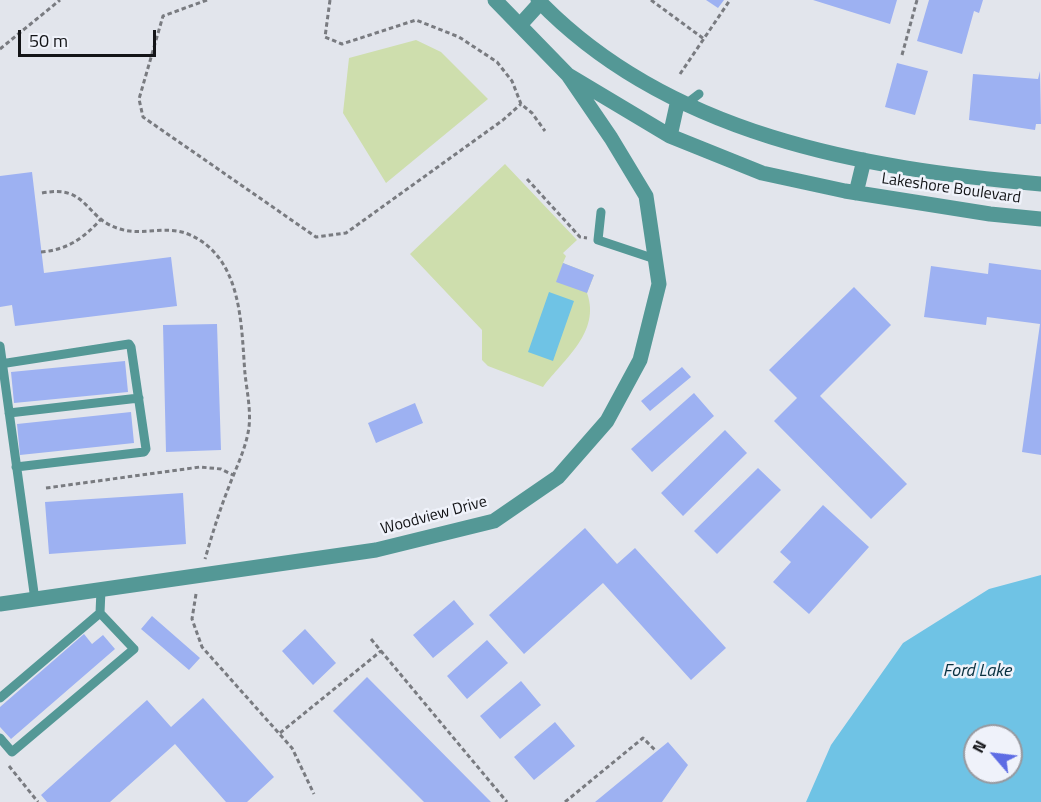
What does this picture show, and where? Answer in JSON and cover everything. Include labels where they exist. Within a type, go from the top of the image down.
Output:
[{"type":"street","name":"Lakeshore Boulevard","points":[[495,0],[568,75],[670,136],[762,173],[856,193],[990,214],[1041,219]]},
{"type":"street","name":"Lakeshore Boulevard","points":[[520,25],[539,1],[613,61],[682,102],[800,147],[969,178],[1041,184]]},
{"type":"street","name":"Woodview Drive","points":[[0,604],[376,550],[494,521],[558,477],[607,421],[640,360],[659,284],[646,196],[611,138],[568,75]]},
{"type":"street","points":[[670,136],[682,102]]},
{"type":"street","name":"Lakeshore Boulevard","points":[[856,193],[864,160]]},
{"type":"lane","points":[[682,102],[699,94]]},
{"type":"lane","points":[[601,212],[598,240],[655,260]]},
{"type":"lane","points":[[1,364],[129,344],[139,398],[146,449],[144,452],[16,467]]},
{"type":"lane","points":[[0,346],[35,600]]},
{"type":"lane","points":[[9,413],[139,398]]},
{"type":"lane","points":[[0,738],[12,752],[134,649],[100,613],[101,590]]},
{"type":"lane","points":[[0,698],[100,613]]},
{"type":"path","points":[[0,49],[60,0]]},
{"type":"path","points":[[207,0],[164,16],[139,99],[143,117],[316,237],[346,233],[521,104]]},
{"type":"path","points":[[330,0],[325,37],[342,44],[416,20],[459,37],[497,62],[512,81],[521,104],[532,113],[545,131]]},
{"type":"path","points":[[651,0],[704,39]]},
{"type":"path","points":[[680,74],[730,0]]},
{"type":"path","points":[[902,55],[917,0]]},
{"type":"path","points":[[527,179],[580,237]]},
{"type":"path","points":[[42,193],[57,190],[71,192],[100,219],[118,229],[176,230],[190,234],[216,256],[236,291],[243,321],[249,431],[204,563]]},
{"type":"path","points":[[544,205],[548,202]]},
{"type":"path","points":[[41,252],[58,251],[73,243],[88,233],[100,219]]},
{"type":"path","points":[[46,488],[200,466],[221,469],[233,474]]},
{"type":"path","points":[[196,594],[192,619],[202,647],[292,748],[314,794]]},
{"type":"path","points":[[371,639],[507,802]]},
{"type":"path","points":[[279,734],[381,651]]},
{"type":"path","points":[[565,802],[643,738],[656,751]]},
{"type":"path","points":[[6,763],[38,802]]},
{"type":"green space","points":[[416,40],[441,52],[488,99],[386,183],[343,113],[349,58]]},
{"type":"green space","points":[[505,164],[577,240],[563,253],[566,256],[563,263],[594,275],[587,293],[590,307],[585,332],[570,355],[543,387],[488,366],[482,360],[482,330],[410,254]]},
{"type":"water","points":[[549,292],[574,301],[553,361],[528,352]]},
{"type":"water","name":"Ford Lake","points":[[1041,575],[1041,802],[806,802],[831,745],[903,643],[989,589]]},
{"type":"building","points":[[706,0],[724,0],[718,8]]},
{"type":"building","points":[[813,0],[897,0],[890,24]]},
{"type":"building","points":[[929,0],[983,0],[979,13],[974,11],[962,54],[917,41]]},
{"type":"building","points":[[897,63],[928,71],[915,115],[885,107]]},
{"type":"building","points":[[1040,71],[1041,124],[1036,124],[1035,130],[969,120],[973,74],[1038,79]]},
{"type":"building","points":[[32,172],[44,273],[171,257],[177,306],[15,326],[12,305],[0,307],[0,176]]},
{"type":"building","points":[[563,263],[594,275],[587,293],[556,282]]},
{"type":"building","points":[[989,263],[1041,270],[1041,455],[1022,452],[1040,324],[987,317],[986,325],[924,317],[931,266],[988,274]]},
{"type":"building","points":[[854,287],[891,325],[820,396],[907,484],[871,519],[774,421],[797,398],[769,370]]},
{"type":"building","points":[[217,324],[221,450],[166,452],[163,325]]},
{"type":"building","points":[[125,361],[128,392],[14,403],[11,372]]},
{"type":"building","points":[[682,367],[691,377],[650,411],[641,401]]},
{"type":"building","points":[[694,393],[714,416],[652,472],[631,449]]},
{"type":"building","points":[[415,403],[423,423],[376,443],[368,423]]},
{"type":"building","points":[[131,412],[134,443],[20,455],[17,424]]},
{"type":"building","points":[[725,430],[747,453],[683,516],[661,493]]},
{"type":"building","points":[[758,468],[781,490],[717,554],[694,531]]},
{"type":"building","points":[[183,493],[186,544],[49,554],[45,502]]},
{"type":"building","points":[[823,505],[869,547],[809,614],[773,582],[791,562],[780,552]]},
{"type":"building","points":[[585,528],[617,564],[635,548],[726,648],[691,680],[603,583],[524,654],[489,615]]},
{"type":"building","points":[[454,600],[474,624],[433,658],[413,635]]},
{"type":"building","points":[[152,616],[200,658],[189,670],[141,629]]},
{"type":"building","points":[[305,629],[336,663],[313,685],[282,651]]},
{"type":"building","points":[[84,634],[92,644],[103,635],[115,649],[11,739],[0,727],[0,707]]},
{"type":"building","points":[[487,640],[508,663],[467,699],[447,676]]},
{"type":"building","points":[[367,677],[491,802],[424,802],[333,711]]},
{"type":"building","points":[[521,681],[541,705],[500,739],[480,716]]},
{"type":"building","points":[[203,698],[274,777],[247,802],[226,802],[175,744],[110,802],[47,802],[41,795],[147,700],[171,727]]},
{"type":"building","points":[[555,722],[575,746],[534,780],[514,757]]},
{"type":"building","points":[[668,742],[688,765],[662,802],[595,802]]}]
